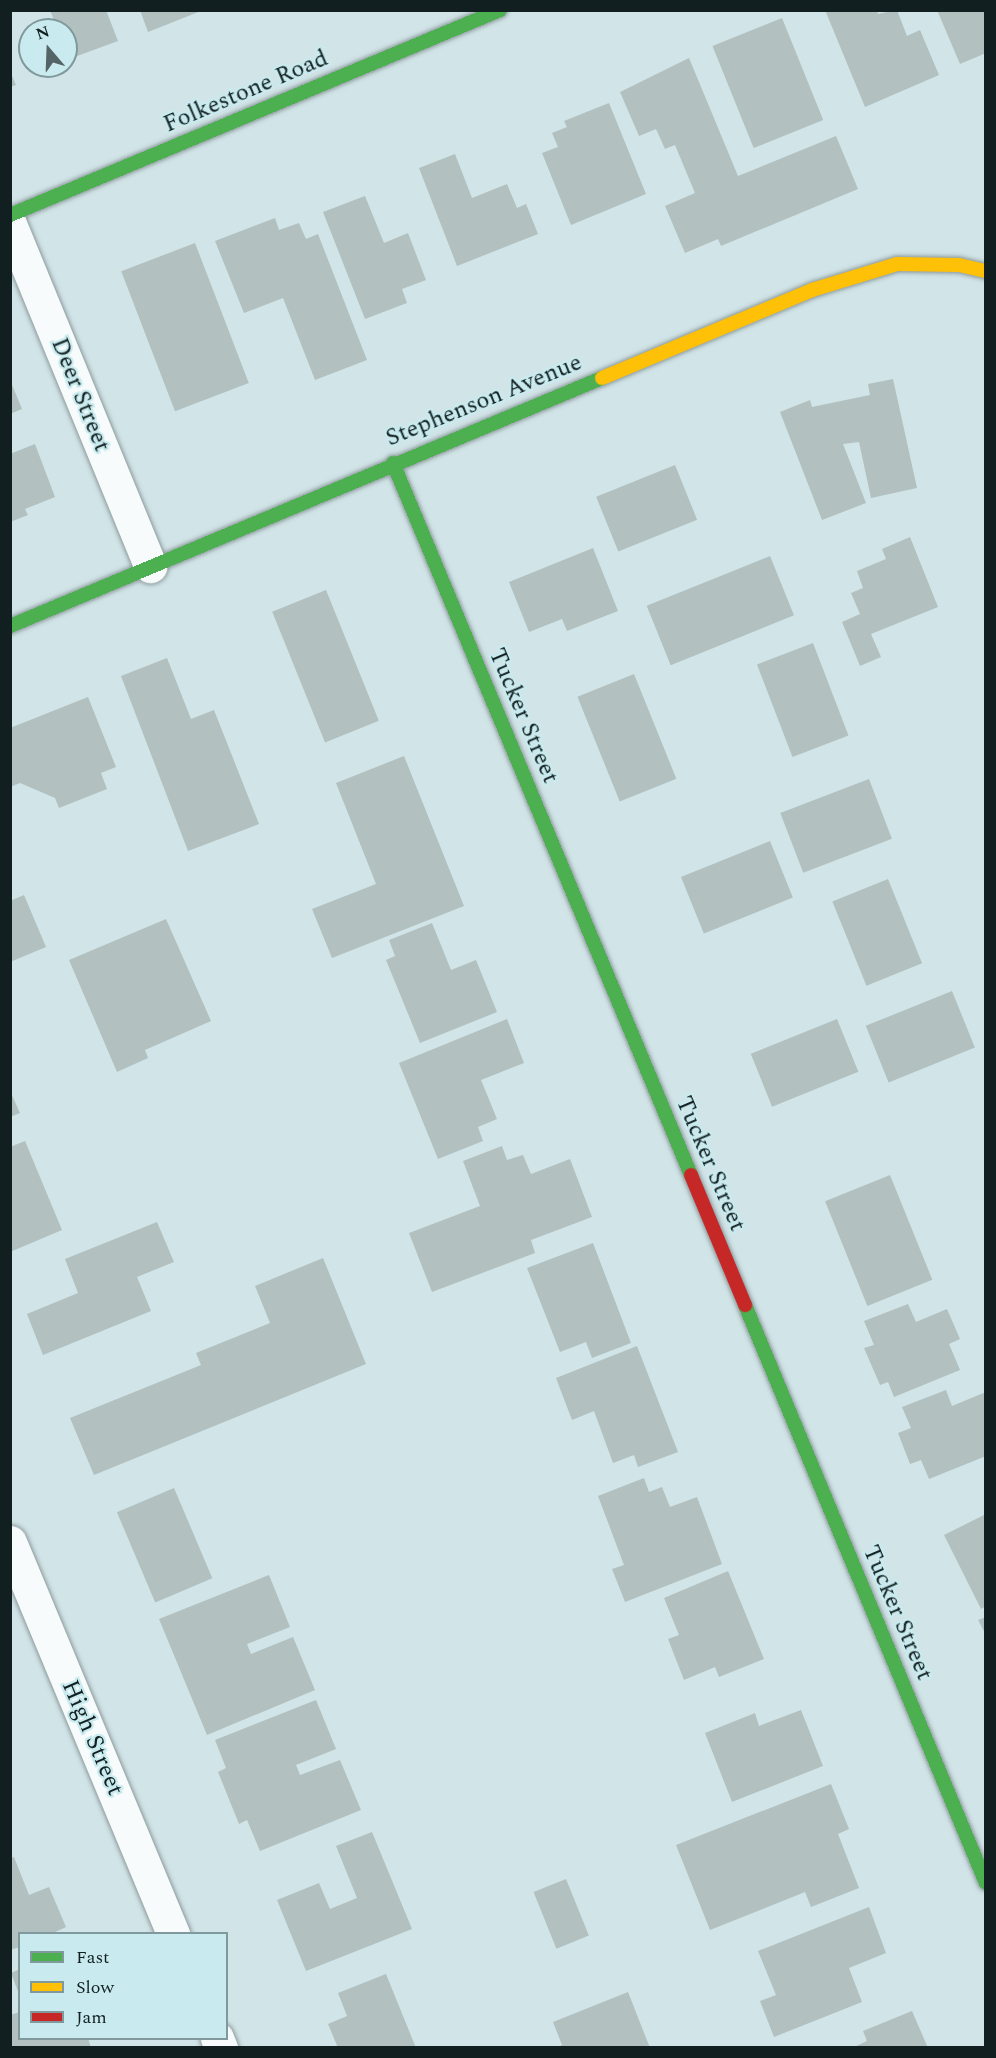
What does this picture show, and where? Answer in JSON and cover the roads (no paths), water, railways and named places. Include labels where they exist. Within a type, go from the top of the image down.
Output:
[{"type":"street","name":"Folkestone Road","points":[[10,215],[500,10]]},
{"type":"street","name":"Deer Street","points":[[10,224],[150,566]]},
{"type":"street","name":"Stephenson Avenue","points":[[10,626],[393,463],[857,275],[897,264],[959,266],[986,271]]},
{"type":"street","name":"Tucker Street","points":[[393,463],[986,1883]]},
{"type":"street","name":"High Street","points":[[10,1542],[172,1932]]}]
